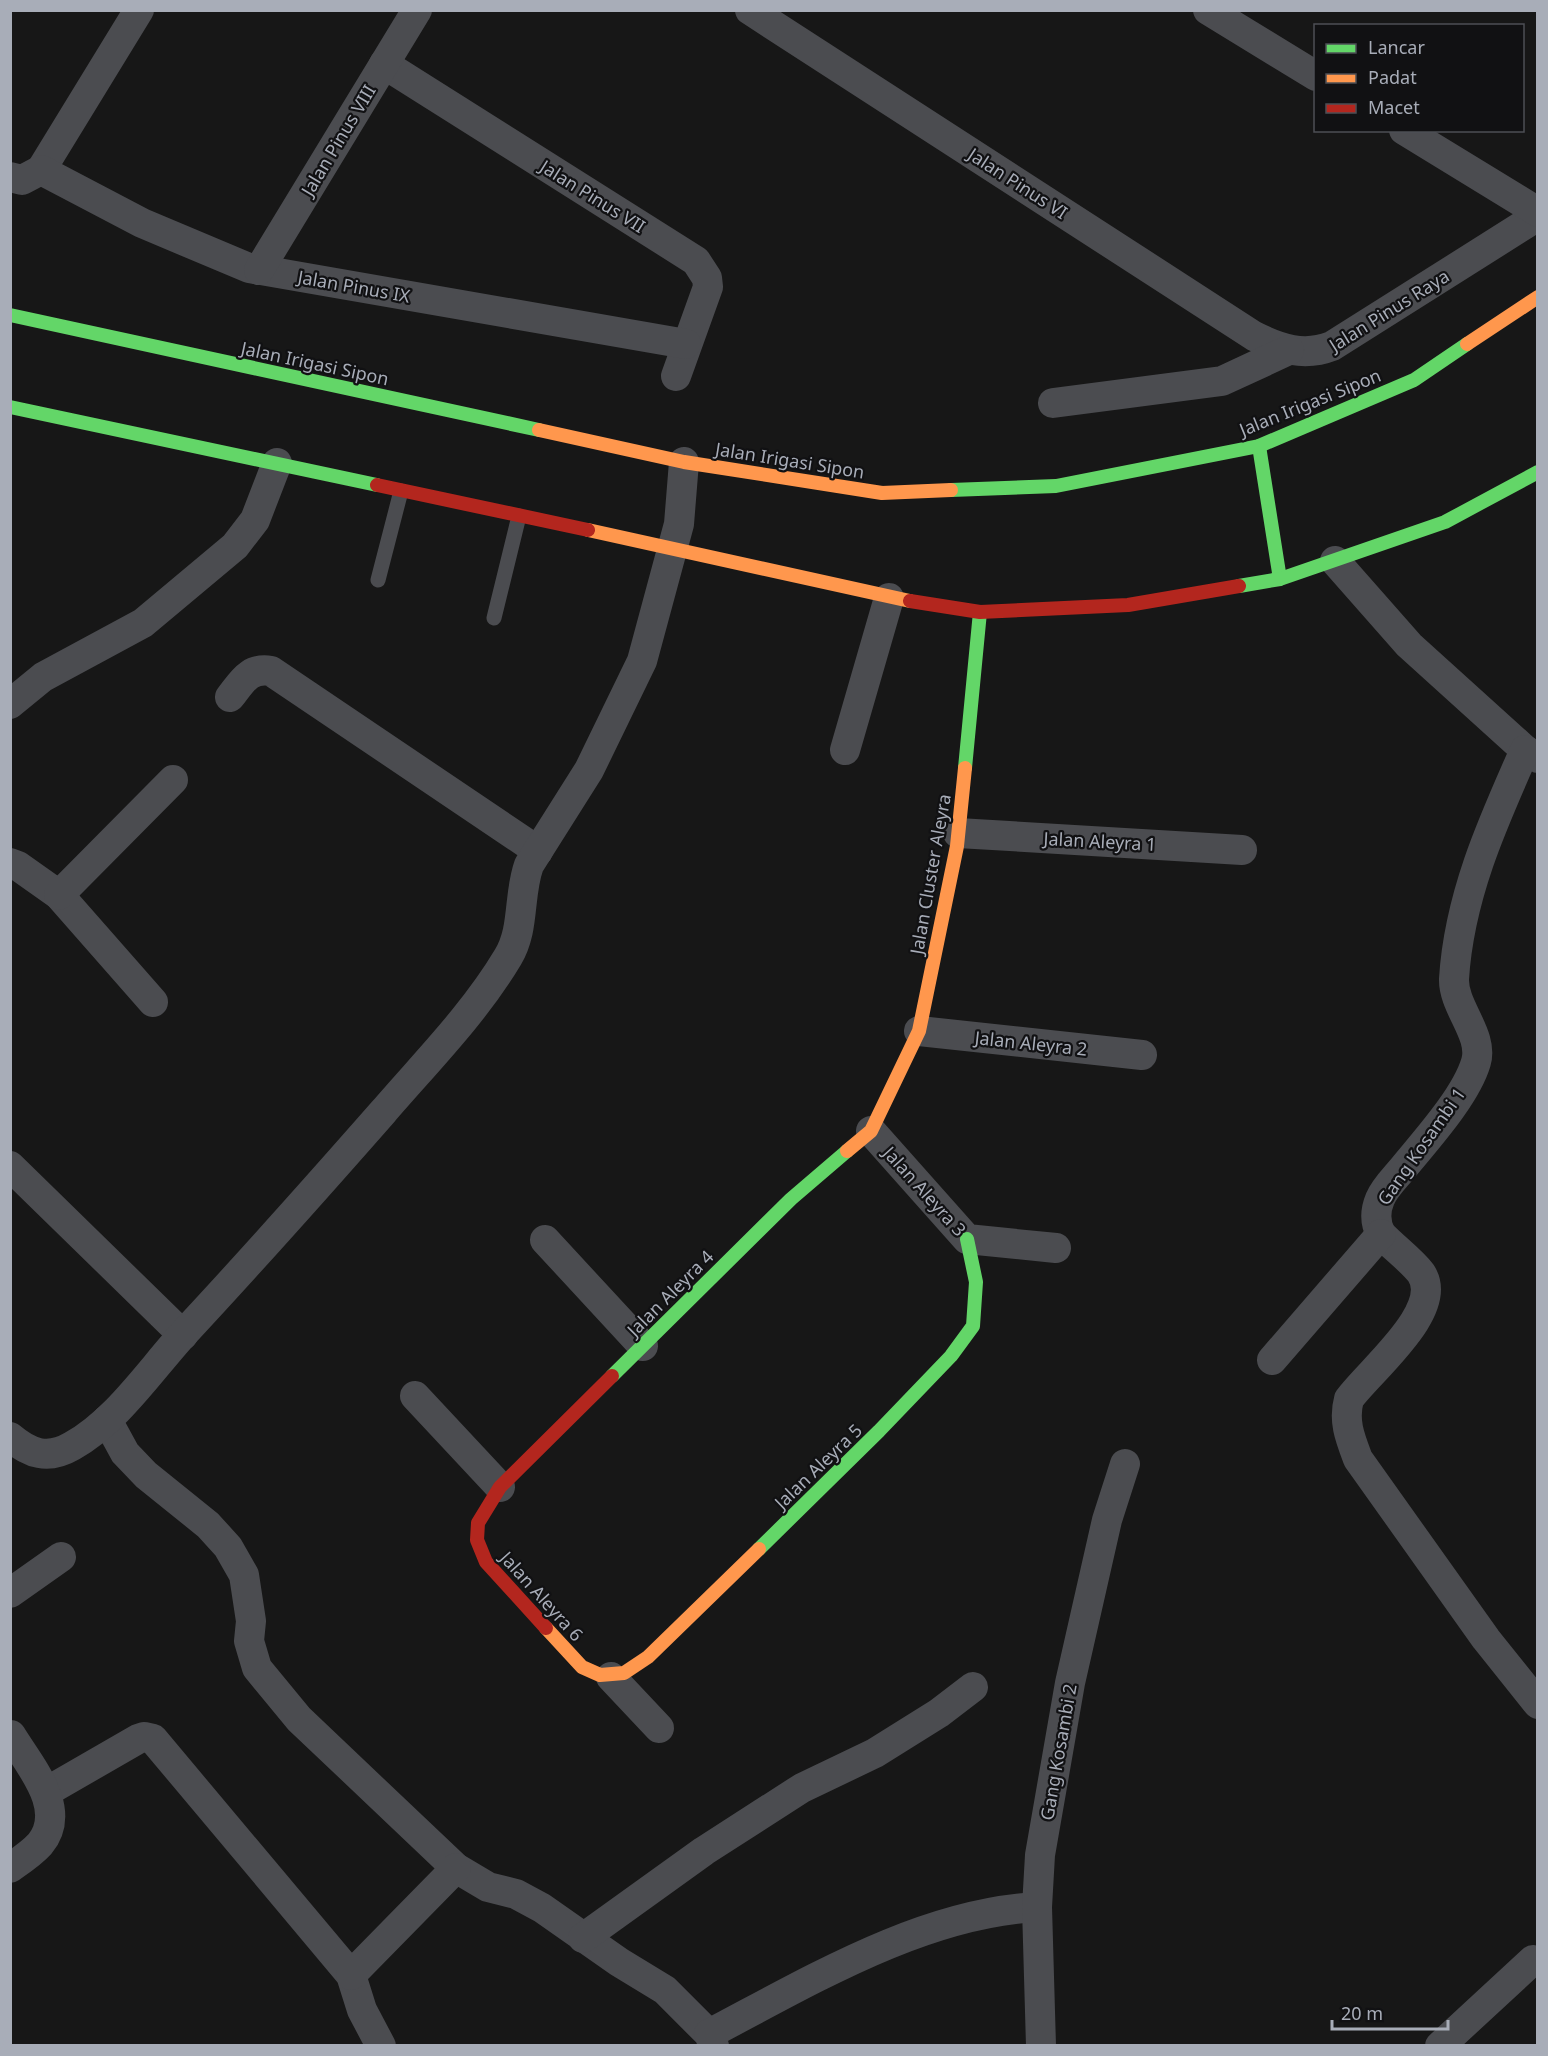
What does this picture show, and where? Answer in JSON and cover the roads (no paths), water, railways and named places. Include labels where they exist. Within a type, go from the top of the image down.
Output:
[{"type":"street","points":[[10,177],[22,180],[41,170],[138,10]]},
{"type":"street","name":"Jalan Pinus VIII","points":[[259,270],[417,10]]},
{"type":"street","name":"Jalan Pinus VI","points":[[750,10],[1254,336],[1289,350]]},
{"type":"street","points":[[1208,10],[1314,75]]},
{"type":"street","name":"Jalan Pinus VII","points":[[384,64],[696,261],[707,278],[708,287],[676,376]]},
{"type":"street","points":[[1407,132],[1538,214]]},
{"type":"street","name":"Jalan Pinus IX","points":[[41,170],[142,223],[259,270],[686,344]]},
{"type":"street","name":"Jalan Pinus Raya","points":[[1053,403],[1222,381],[1289,350],[1305,352],[1332,346],[1538,214]]},
{"type":"street","name":"Jalan Irigasi Sipon","points":[[10,315],[684,462],[882,493],[1056,486],[1259,446],[1413,380],[1538,297]]},
{"type":"street","points":[[10,407],[519,516],[677,524],[889,598],[980,612],[1128,605],[1280,579],[1445,522],[1538,472]]},
{"type":"street","points":[[1259,446],[1280,579]]},
{"type":"street","points":[[10,1437],[26,1450],[40,1455],[56,1454],[72,1446],[108,1420],[273,1238],[471,1010],[510,955],[519,929],[523,882],[538,851],[589,770],[642,661],[677,524],[684,462]]},
{"type":"street","points":[[10,704],[43,677],[143,623],[235,546],[255,520],[277,464]]},
{"type":"street","points":[[1335,561],[1409,645],[1531,754]]},
{"type":"street","points":[[845,750],[889,598]]},
{"type":"street","name":"Jalan Cluster Aleyra","points":[[871,1131],[919,1031],[958,833],[980,612]]},
{"type":"street","points":[[230,697],[250,672],[260,669],[271,671],[538,851]]},
{"type":"street","name":"Gang Kosambi 1","points":[[1381,1234],[1377,1226],[1377,1210],[1381,1197],[1442,1120],[1477,1059],[1476,1047],[1459,1005],[1454,982],[1464,908],[1487,836],[1531,754]]},
{"type":"street","points":[[59,895],[172,780]]},
{"type":"street","name":"Jalan Aleyra 1","points":[[958,833],[1242,850]]},
{"type":"street","points":[[10,863],[18,866],[59,895],[153,1002]]},
{"type":"street","name":"Jalan Aleyra 2","points":[[919,1031],[1142,1055]]},
{"type":"street","name":"Jalan Aleyra 3","points":[[871,1131],[967,1239],[1056,1248]]},
{"type":"street","name":"Jalan Aleyra 4","points":[[500,1486],[791,1199],[871,1131]]},
{"type":"street","points":[[10,1166],[183,1335]]},
{"type":"street","points":[[1272,1360],[1381,1234],[1421,1274],[1426,1288],[1426,1299],[1416,1322],[1349,1399],[1345,1414],[1347,1432],[1358,1459],[1485,1639],[1538,1704]]},
{"type":"street","name":"Jalan Aleyra 5","points":[[611,1677],[629,1671],[648,1657],[879,1431],[951,1356],[973,1326],[976,1282],[967,1239]]},
{"type":"street","points":[[545,1240],[643,1346]]},
{"type":"street","points":[[415,1396],[500,1486]]},
{"type":"street","points":[[108,1420],[125,1453],[208,1525],[228,1546],[244,1575],[251,1621],[249,1641],[258,1668],[277,1695],[348,1767],[456,1868],[488,1887],[516,1894],[534,1903],[583,1938],[664,1990],[712,2040],[795,1989],[895,1941],[1001,1909],[1037,1907]]},
{"type":"street","name":"Gang Kosambi 2","points":[[1041,2046],[1037,1907],[1040,1855],[1070,1683],[1107,1520],[1125,1464]]},
{"type":"street","name":"Jalan Aleyra 6","points":[[500,1486],[479,1516],[476,1533],[477,1546],[486,1563],[582,1667],[596,1676],[611,1677]]},
{"type":"street","points":[[10,1593],[61,1557]]},
{"type":"street","points":[[611,1677],[659,1728]]},
{"type":"street","points":[[583,1938],[704,1851],[801,1788],[875,1753],[939,1713],[973,1687]]},
{"type":"street","points":[[10,1868],[40,1845],[46,1833],[49,1803],[46,1792],[11,1735]]},
{"type":"street","points":[[46,1792],[138,1739],[144,1737],[153,1739],[351,1975],[362,2010],[381,2046]]},
{"type":"street","points":[[351,1975],[456,1868]]},
{"type":"street","points":[[1440,2046],[1536,1959]]},
{"type":"lane","points":[[378,580],[401,491]]},
{"type":"lane","points":[[494,618],[519,516]]}]
